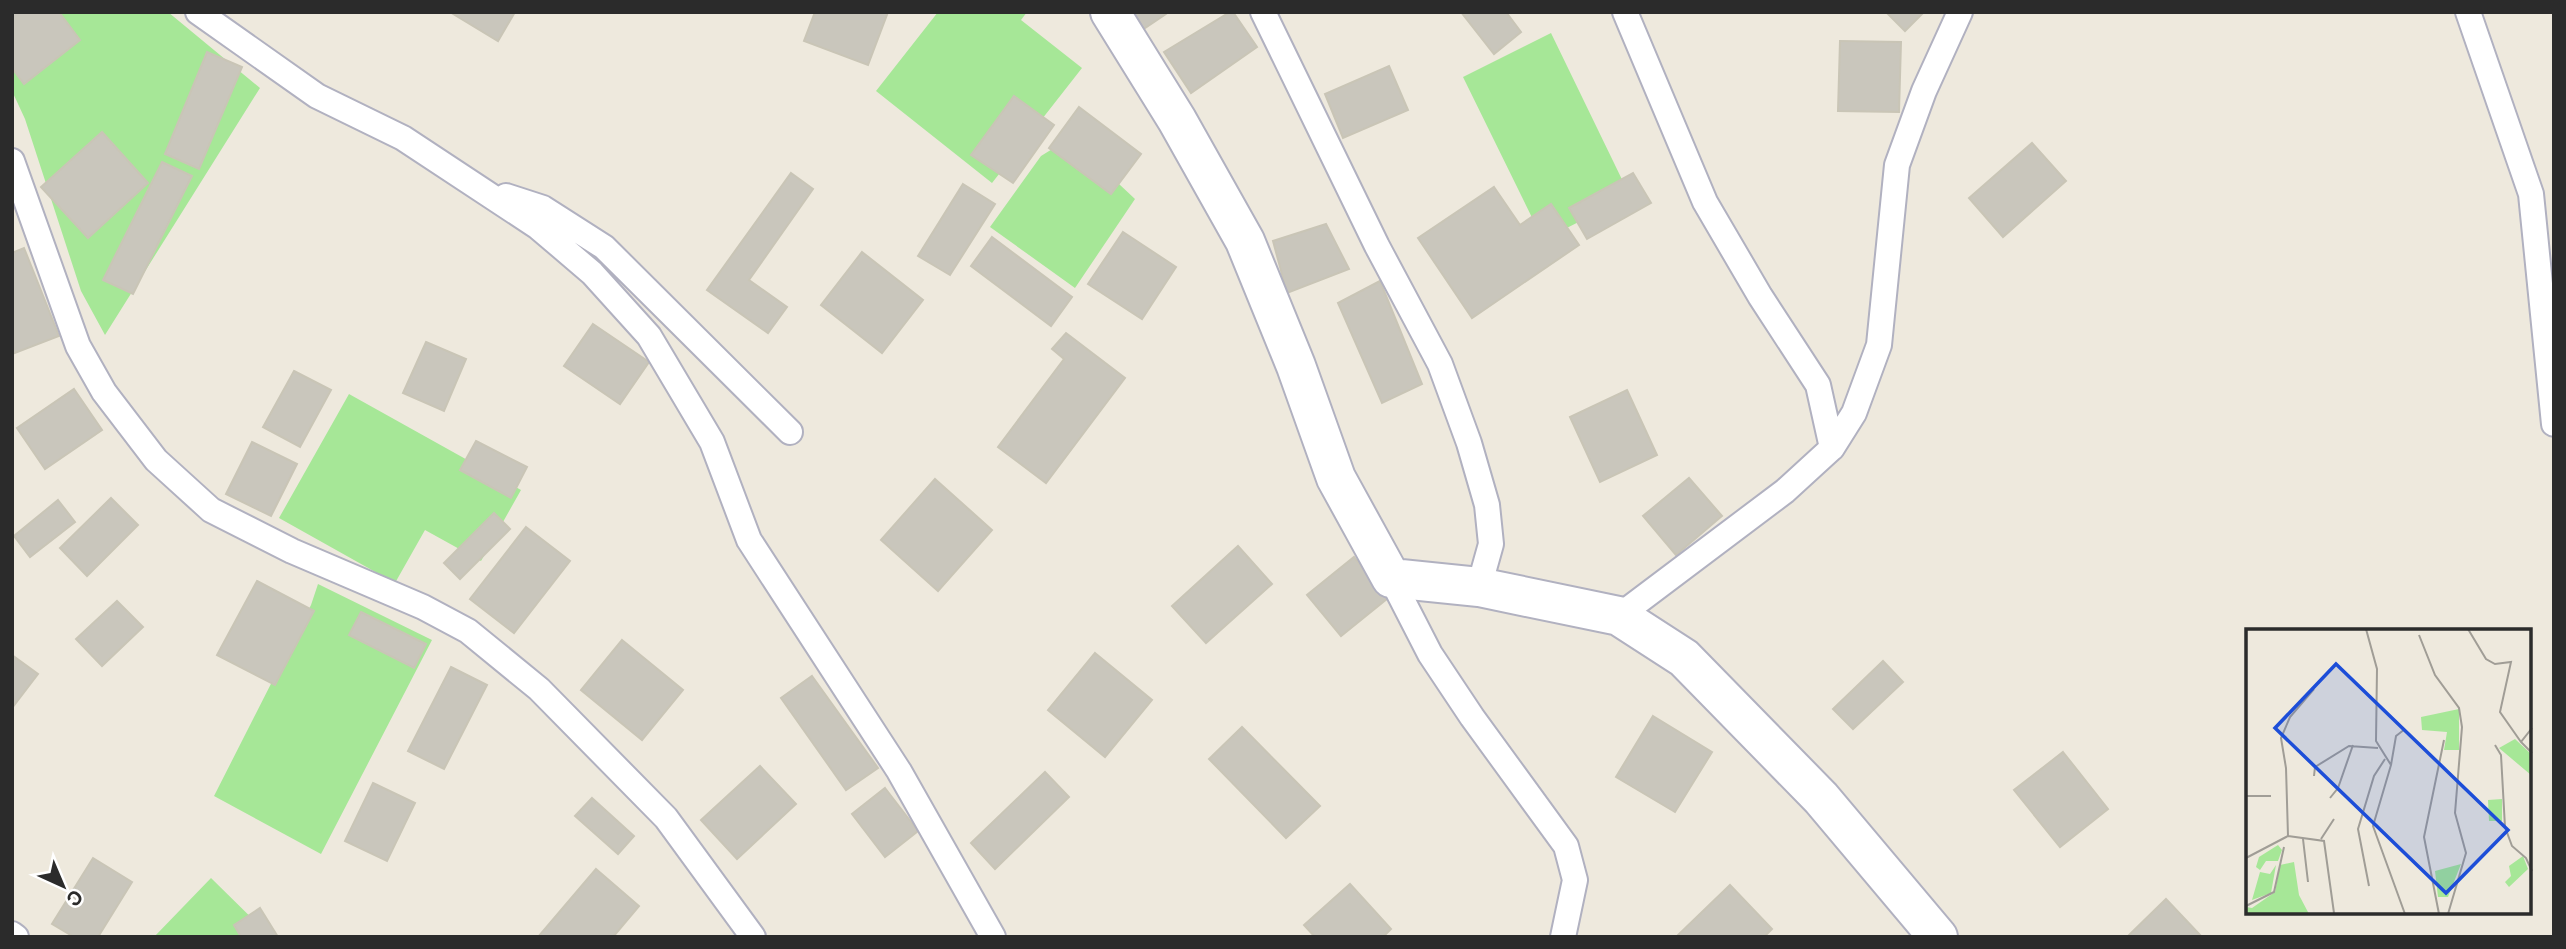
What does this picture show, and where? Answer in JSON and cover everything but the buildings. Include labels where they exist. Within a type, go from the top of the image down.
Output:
[{"type":"street","points":[[1110,12],[1177,121],[1245,241],[1296,366],[1336,478],[1391,578],[1479,587],[1619,616],[1684,658],[1741,713],[1821,798],[1938,937]]},
{"type":"lane","points":[[198,12],[317,96],[403,138],[538,227],[592,273],[649,337],[712,442],[749,540],[899,771],[993,937]]},
{"type":"lane","points":[[1263,12],[1377,246],[1440,364],[1469,443],[1487,505],[1491,544],[1479,587]]},
{"type":"lane","points":[[1625,12],[1705,202],[1760,296],[1818,386],[1832,448]]},
{"type":"lane","points":[[1619,616],[1785,491],[1832,448],[1854,413],[1879,345],[1897,165],[1924,91],[1960,12]]},
{"type":"lane","points":[[2468,12],[2530,194],[2554,424]]},
{"type":"lane","points":[[12,161],[78,345],[104,393],[156,460],[211,510],[292,551],[423,607],[468,631],[539,689],[667,818],[754,937]]},
{"type":"lane","points":[[478,187],[543,208],[604,247],[790,432]]},
{"type":"lane","points":[[1391,578],[1430,654],[1472,717],[1566,846],[1576,880],[1563,937]]},
{"type":"green space","points":[[12,12],[168,12],[260,88],[105,335],[81,291],[25,119],[12,91]]},
{"type":"green space","points":[[938,12],[1027,12],[1021,20],[1082,68],[992,183],[876,91]]},
{"type":"green space","points":[[1551,33],[1630,196],[1543,240],[1463,77]]},
{"type":"green space","points":[[1070,138],[1135,199],[1075,288],[990,227],[1041,156]]},
{"type":"green space","points":[[349,394],[521,490],[481,561],[425,530],[395,583],[279,518]]},
{"type":"green space","points":[[318,584],[432,640],[321,854],[214,796],[311,605]]},
{"type":"green space","points":[[211,878],[271,937],[154,937]]}]
